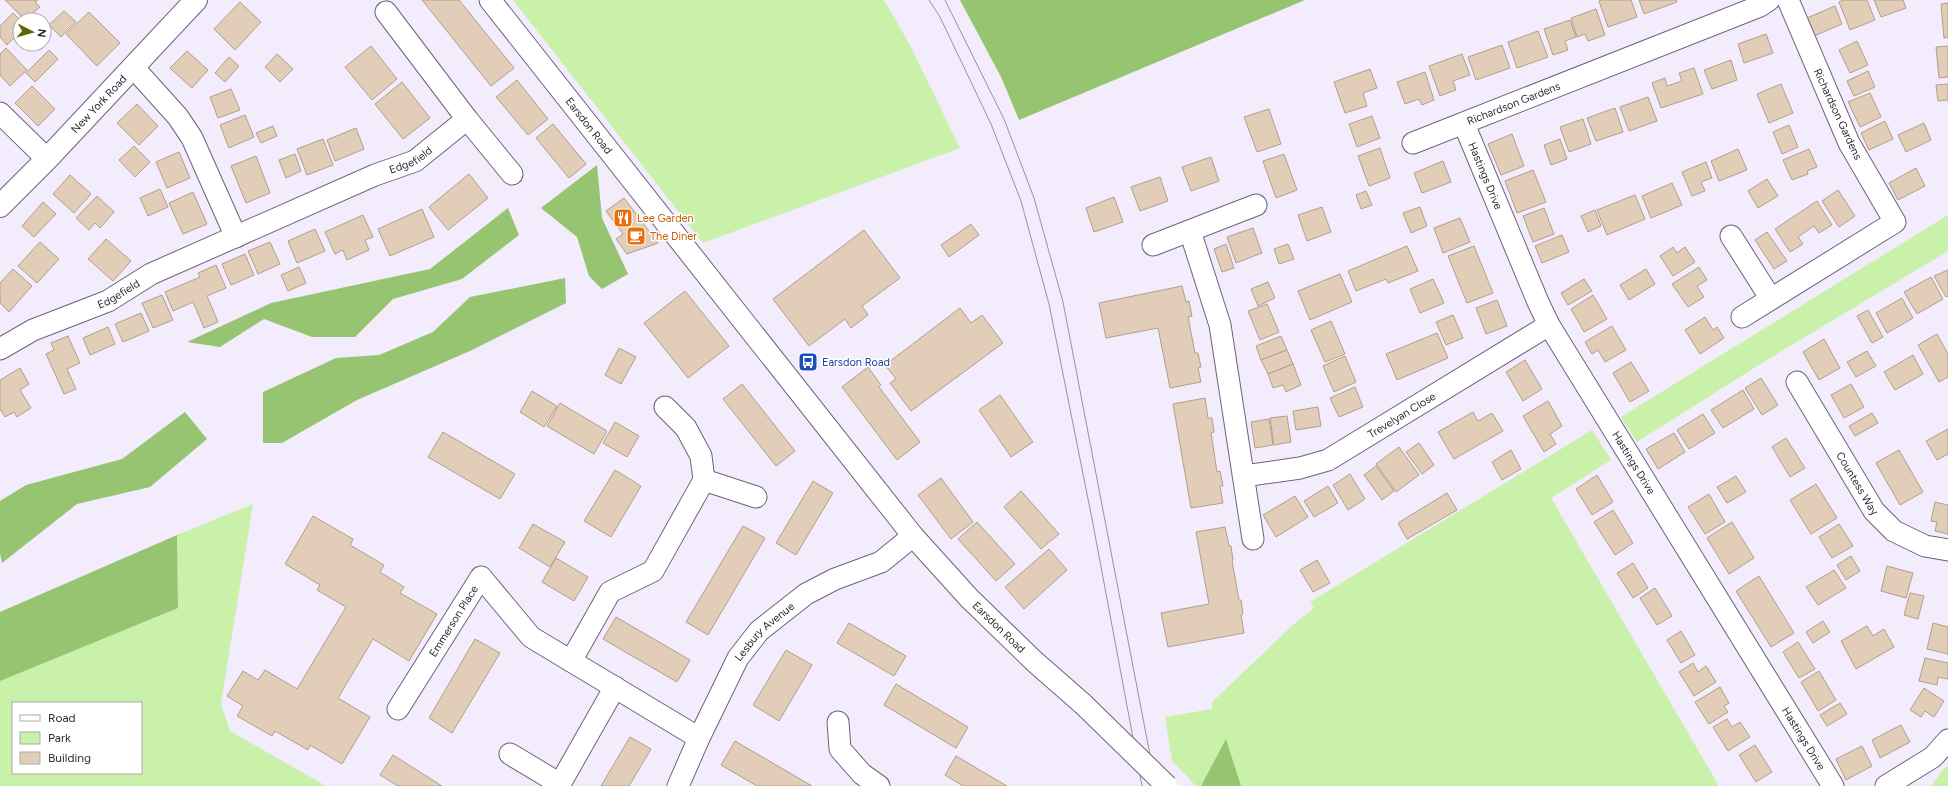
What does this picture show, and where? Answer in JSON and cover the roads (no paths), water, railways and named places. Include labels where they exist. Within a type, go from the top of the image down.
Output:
[{"type":"main road","name":"New York Road","points":[[0,206],[47,159],[196,0]]},
{"type":"street","name":"Earsdon Road","points":[[490,0],[913,536],[969,598],[1167,786]]},
{"type":"street","name":"Richardson Gardens","points":[[1413,142],[1464,124],[1769,0]]},
{"type":"street","name":"Richardson Gardens","points":[[1742,317],[1895,222],[1849,143],[1788,0]]},
{"type":"street","points":[[386,12],[467,119],[512,174]]},
{"type":"street","points":[[133,67],[178,117],[192,138],[236,237]]},
{"type":"street","points":[[0,113],[47,159]]},
{"type":"street","name":"Edgefield","points":[[0,349],[33,330],[108,301],[151,274],[375,175],[416,161],[467,119]]},
{"type":"street","name":"Hastings Drive","points":[[1464,124],[1549,325],[1833,786]]},
{"type":"street","points":[[1153,245],[1256,205]]},
{"type":"street","points":[[1190,231],[1220,325],[1253,539]]},
{"type":"street","points":[[1731,236],[1771,299]]},
{"type":"street","name":"Trevelyan Close","points":[[1244,476],[1300,468],[1328,460],[1549,325]]},
{"type":"street","name":"Countess Way","points":[[1797,382],[1874,511],[1894,531],[1925,546],[1948,550]]},
{"type":"street","points":[[571,661],[610,592],[653,571],[704,480],[701,456],[686,428],[665,407]]},
{"type":"street","points":[[704,480],[756,497]]},
{"type":"street","name":"Lesbury Avenue","points":[[678,786],[699,738],[738,658],[759,631],[806,594],[835,579],[881,562],[913,536]]},
{"type":"street","name":"Emmerson Place","points":[[398,710],[481,577],[531,637],[699,738]]},
{"type":"street","points":[[510,754],[560,784],[615,687]]},
{"type":"street","points":[[838,722],[840,749],[862,774],[879,786]]},
{"type":"street","points":[[1886,786],[1933,758],[1948,740]]},
{"type":"tram line","points":[[929,0],[940,17],[991,124],[1021,201],[1049,304],[1093,524],[1142,786]]},
{"type":"tram line","points":[[945,0],[1004,119],[1034,198],[1063,302],[1156,786]]},
{"type":"place","name":"Lee Garden","points":[[623,218]]},
{"type":"place","name":"The Diner","points":[[636,236]]},
{"type":"place","name":"Earsdon Road","points":[[808,362]]}]
